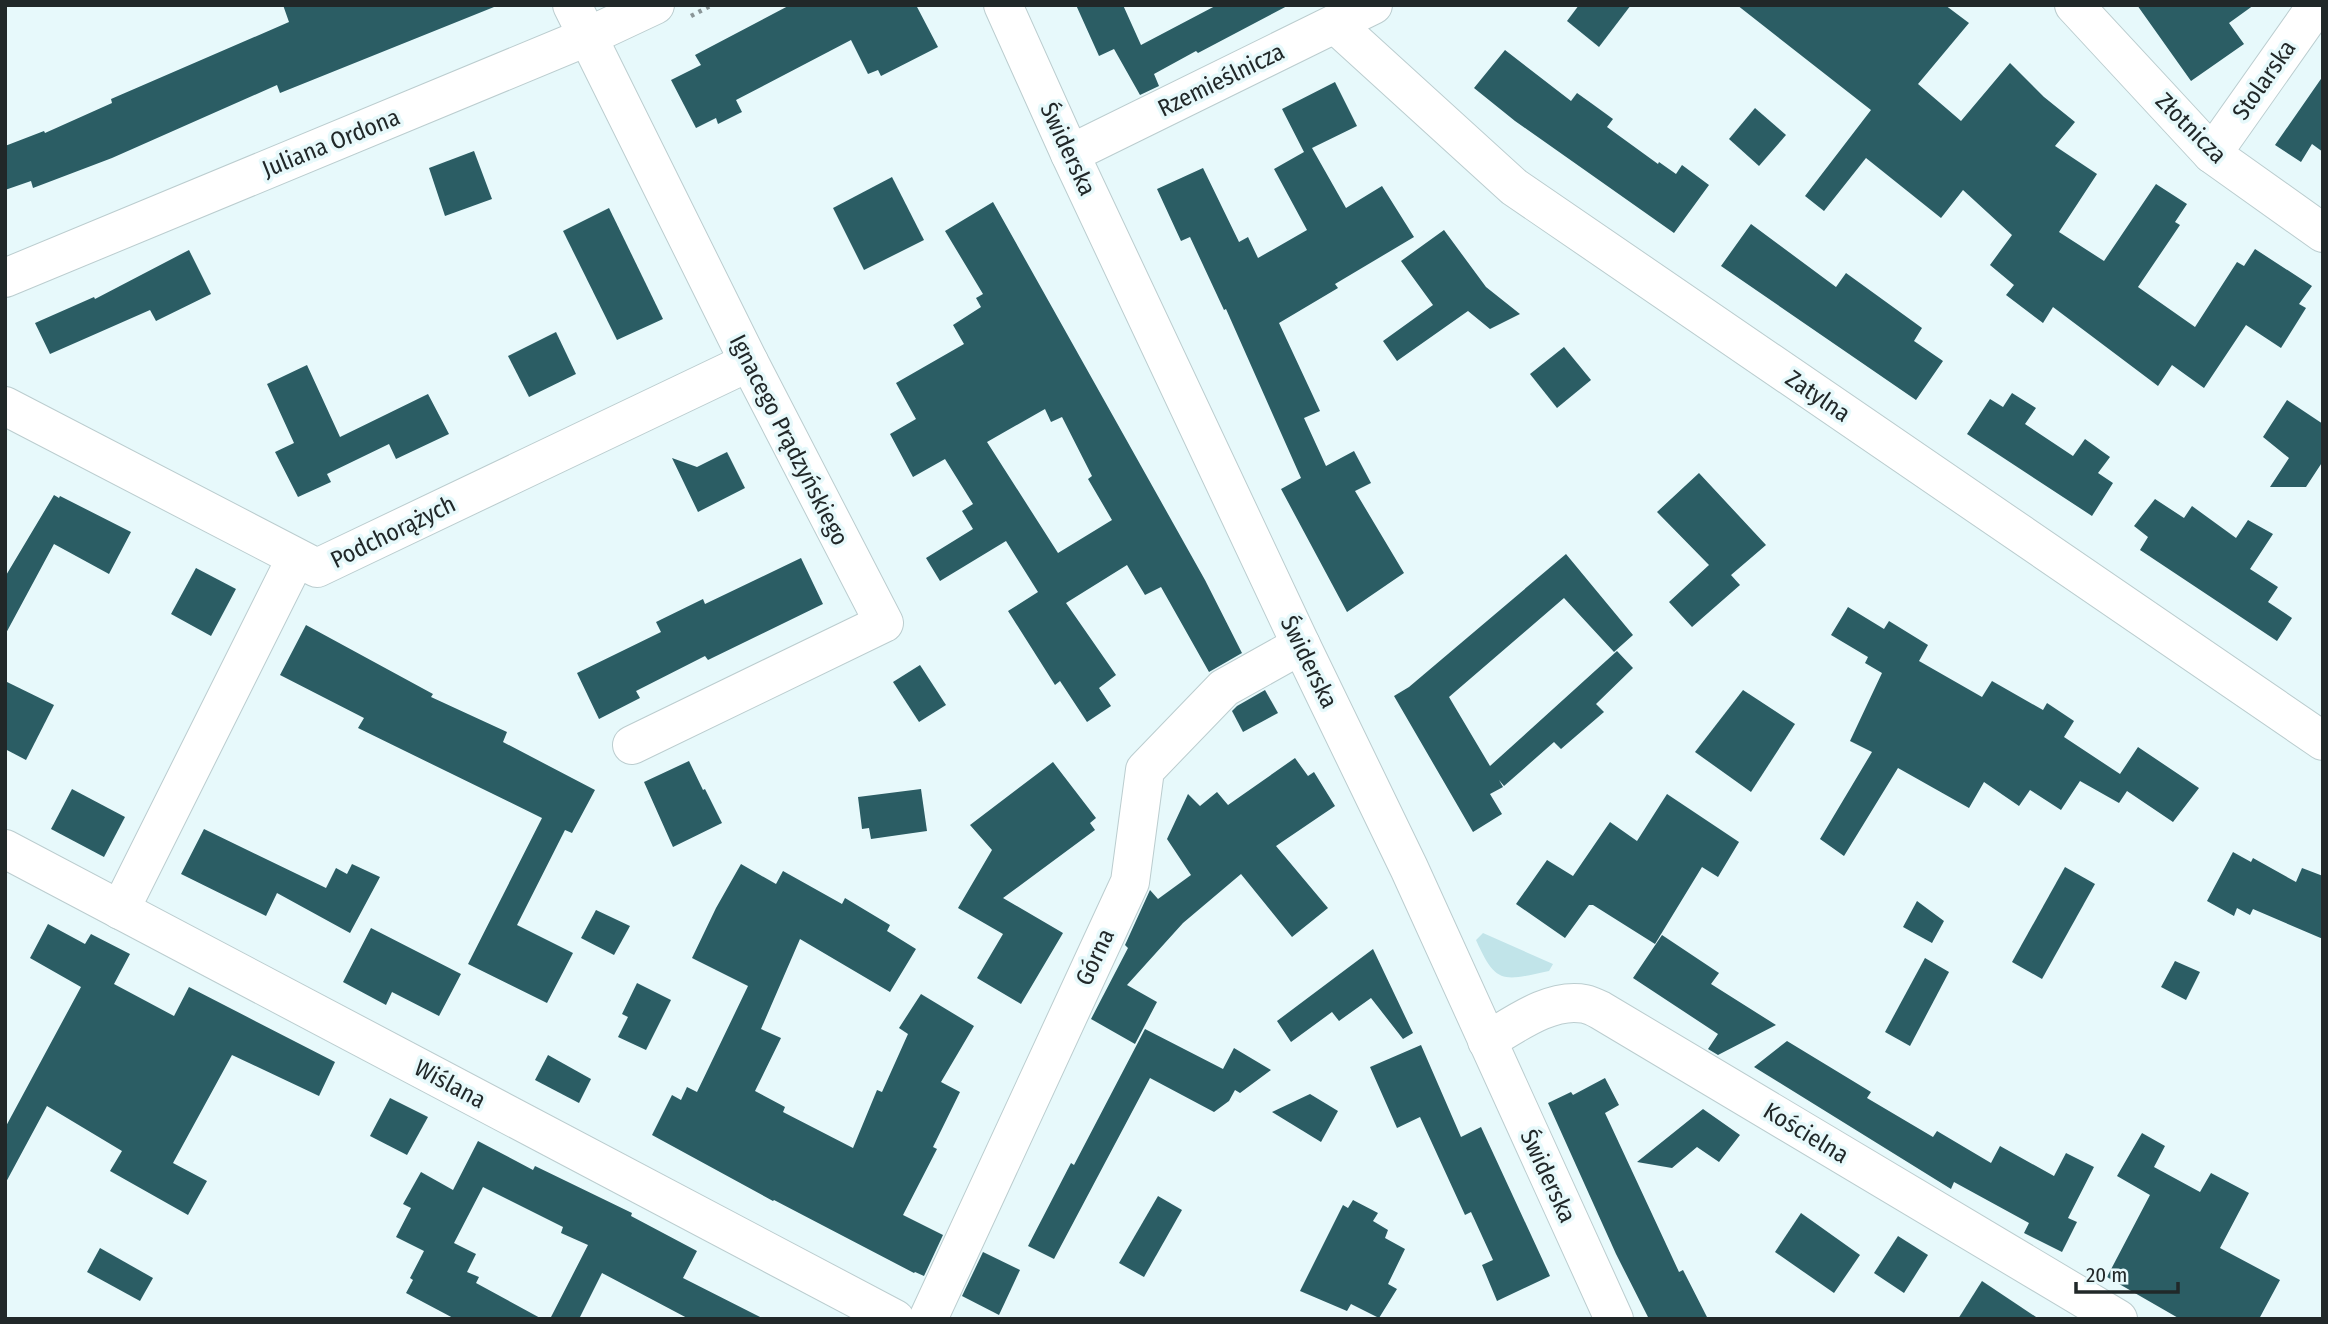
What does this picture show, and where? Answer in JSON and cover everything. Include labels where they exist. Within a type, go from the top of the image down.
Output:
[{"type":"street","name":"Juliana Ordona","points":[[5,278],[581,21],[655,5]]},
{"type":"street","name":"Świderska","points":[[1003,5],[1070,154],[1301,645],[1409,867],[1614,1319]]},
{"type":"street","name":"Rzemieślnicza","points":[[1070,154],[1373,5]]},
{"type":"street","name":"Złotnicza","points":[[2074,5],[2212,154],[2323,233]]},
{"type":"street","name":"Stolarska","points":[[2212,154],[2316,5]]},
{"type":"street","name":"Ignacego Prądzyńskiego","points":[[581,21],[749,362],[884,623],[632,745]]},
{"type":"street","name":"Zatylna","points":[[1335,24],[1514,187],[2323,741]]},
{"type":"street","name":"Podchorążych","points":[[5,406],[317,568],[749,362]]},
{"type":"street","points":[[120,910],[296,558]]},
{"type":"street","name":"Górna","points":[[929,1319],[1130,882],[1145,771],[1224,688],[1301,645]]},
{"type":"street","name":"Wiślana","points":[[5,849],[895,1319]]},
{"type":"street","name":"Kościelna","points":[[1487,1041],[1554,1006],[1585,1004],[1600,1010],[2118,1319]]},
{"type":"shaded area","points":[[1483,933],[1553,964],[1549,971],[1521,977],[1503,976],[1489,965],[1476,940]]},
{"type":"building","points":[[283,5],[494,7],[280,93],[277,85],[112,158],[33,188],[31,181],[5,190],[5,146],[44,131],[45,133],[112,103],[111,99],[289,22]]},
{"type":"building","points":[[790,5],[916,5],[938,47],[881,76],[878,70],[868,74],[851,40],[736,100],[742,112],[718,124],[716,118],[696,128],[671,80],[701,65],[695,55]]},
{"type":"building","points":[[1076,5],[1123,5],[1141,45],[1217,5],[1289,5],[1154,74],[1159,86],[1140,95],[1114,49],[1099,56]]},
{"type":"building","points":[[1579,5],[1631,5],[1599,47],[1567,21]]},
{"type":"building","points":[[1737,5],[1945,5],[1969,23],[1918,84],[1961,121],[2010,63],[2044,97],[2075,122],[2055,146],[2097,174],[2059,232],[2104,261],[2156,184],[2187,204],[2175,222],[2180,225],[2138,287],[2195,327],[2237,262],[2244,266],[2255,249],[2312,286],[2299,304],[2306,308],[2281,348],[2246,325],[2204,388],[2172,365],[2158,386],[2053,307],[2043,323],[2006,295],[2014,285],[1990,265],[2012,235],[1963,190],[1941,218],[1866,158],[1824,211],[1805,196],[1871,110]]},
{"type":"building","points":[[2137,5],[2254,5],[2229,23],[2244,44],[2191,81]]},
{"type":"building","points":[[1505,50],[1571,101],[1577,93],[1613,119],[1607,127],[1658,164],[1659,162],[1676,174],[1682,165],[1709,185],[1674,233],[1515,121],[1474,88]]},
{"type":"building","points":[[2323,76],[2323,152],[2312,144],[2301,162],[2275,145]]},
{"type":"building","points":[[1335,82],[1357,126],[1312,148],[1346,208],[1382,186],[1414,237],[1335,284],[1338,288],[1279,323],[1320,411],[1304,418],[1326,466],[1354,451],[1371,483],[1355,491],[1404,573],[1347,612],[1281,489],[1301,478],[1226,309],[1224,310],[1190,237],[1181,241],[1157,189],[1203,168],[1239,242],[1248,237],[1258,258],[1307,230],[1274,169],[1304,152],[1282,109]]},
{"type":"building","points":[[1755,108],[1786,135],[1759,166],[1729,139]]},
{"type":"building","points":[[474,151],[492,199],[445,216],[429,168]]},
{"type":"building","points":[[892,177],[924,240],[864,270],[833,208]]},
{"type":"building","points":[[993,202],[1205,580],[1242,653],[1209,672],[1161,587],[1145,595],[1127,565],[1066,603],[1116,675],[1099,688],[1111,706],[1087,722],[1060,681],[1055,685],[1008,611],[1038,592],[1006,541],[940,581],[926,558],[973,529],[962,511],[973,504],[945,459],[913,477],[890,434],[916,419],[896,383],[964,344],[953,325],[981,307],[976,298],[983,294],[945,231]],"holes":[[[1045,409],[1051,422],[1062,417],[1092,476],[1088,479],[1112,520],[1058,553],[987,442]]]},
{"type":"building","points":[[609,208],[663,319],[617,340],[563,231]]},
{"type":"building","points":[[1751,224],[1836,287],[1846,273],[1922,328],[1914,341],[1943,361],[1916,400],[1721,266]]},
{"type":"building","points":[[1444,230],[1486,287],[1520,314],[1490,329],[1468,311],[1397,361],[1383,341],[1433,305],[1401,261]]},
{"type":"building","points":[[189,250],[211,294],[156,321],[150,310],[50,354],[35,323],[94,297],[95,299]]},
{"type":"building","points":[[556,332],[576,374],[529,397],[508,356]]},
{"type":"building","points":[[1564,347],[1591,380],[1557,408],[1530,374]]},
{"type":"building","points":[[307,365],[340,437],[428,394],[449,434],[396,459],[389,444],[327,474],[331,482],[298,497],[275,452],[294,443],[267,384]]},
{"type":"building","points":[[2012,393],[2036,408],[2025,424],[2073,456],[2085,439],[2110,457],[2098,473],[2113,483],[2092,516],[1967,434],[1990,399],[2003,407]]},
{"type":"building","points":[[2287,400],[2323,424],[2323,461],[2306,487],[2270,487],[2289,458],[2263,437]]},
{"type":"building","points":[[727,452],[745,488],[698,512],[672,458],[697,467]]},
{"type":"building","points":[[1699,473],[1766,545],[1731,575],[1740,585],[1692,627],[1669,602],[1709,565],[1657,512]]},
{"type":"building","points":[[54,495],[131,532],[109,574],[54,544],[5,635],[5,577]]},
{"type":"building","points":[[2155,499],[2184,518],[2192,506],[2236,538],[2248,520],[2273,534],[2250,569],[2278,587],[2268,602],[2292,618],[2277,641],[2140,550],[2148,537],[2134,526]]},
{"type":"building","points":[[1566,554],[1633,635],[1614,652],[1564,598],[1449,697],[1490,766],[1617,651],[1633,668],[1596,704],[1604,712],[1561,749],[1554,742],[1504,786],[1499,780],[1503,787],[1490,794],[1502,814],[1473,832],[1394,696],[1409,687]]},
{"type":"building","points":[[801,558],[823,604],[708,660],[705,656],[636,691],[640,698],[599,719],[577,673],[661,632],[656,622],[703,599],[705,604]]},
{"type":"building","points":[[196,568],[236,589],[211,636],[171,614]]},
{"type":"building","points":[[1848,607],[1884,629],[1889,621],[1928,645],[1919,661],[1982,697],[1992,681],[2043,710],[2047,703],[2074,721],[2064,737],[2120,774],[2138,747],[2199,788],[2173,822],[2127,791],[2119,803],[2080,781],[2061,810],[2030,790],[2019,806],[1984,782],[1969,808],[1898,768],[1844,856],[1820,839],[1872,752],[1850,741],[1882,673],[1865,663],[1868,657],[1831,635]]},
{"type":"building","points":[[306,625],[433,694],[431,697],[507,732],[503,742],[595,790],[572,833],[565,830],[517,925],[573,953],[547,1003],[468,964],[542,818],[358,728],[364,718],[280,675]]},
{"type":"building","points":[[920,665],[946,705],[919,722],[893,682]]},
{"type":"building","points":[[5,681],[54,705],[26,760],[5,749]]},
{"type":"building","points":[[1265,690],[1278,713],[1243,732],[1232,711]]},
{"type":"building","points":[[1743,690],[1795,724],[1751,792],[1695,752]]},
{"type":"building","points":[[1295,758],[1308,776],[1314,772],[1335,806],[1276,846],[1328,908],[1292,937],[1241,874],[1183,923],[1127,985],[1157,1002],[1135,1044],[1091,1019],[1128,948],[1125,945],[1150,890],[1158,899],[1191,875],[1167,839],[1188,794],[1200,806],[1217,792],[1228,805]]},
{"type":"building","points":[[689,761],[722,823],[673,847],[644,782]]},
{"type":"building","points":[[1053,762],[1096,818],[1090,823],[1095,830],[1003,898],[1063,933],[1021,1004],[977,978],[1003,934],[958,908],[992,850],[970,825]]},
{"type":"building","points":[[72,789],[125,817],[104,857],[51,829]]},
{"type":"building","points":[[921,789],[927,831],[871,839],[869,828],[862,829],[858,797]]},
{"type":"building","points":[[1667,794],[1739,842],[1718,877],[1702,867],[1655,944],[1593,905],[1589,905],[1565,938],[1516,904],[1547,860],[1573,876],[1610,822],[1637,841]]},
{"type":"building","points":[[204,829],[326,888],[336,868],[347,874],[352,864],[380,877],[350,933],[277,893],[266,916],[181,874]]},
{"type":"building","points":[[2233,852],[2251,862],[2253,858],[2296,882],[2302,868],[2323,876],[2323,939],[2253,909],[2250,915],[2237,908],[2234,916],[2207,901]]},
{"type":"building","points":[[741,864],[776,884],[783,871],[842,904],[845,898],[890,925],[887,931],[916,949],[890,992],[800,939],[761,1029],[781,1038],[755,1091],[785,1107],[783,1112],[853,1148],[877,1090],[882,1092],[908,1034],[899,1028],[921,994],[974,1026],[941,1082],[960,1092],[933,1147],[937,1149],[903,1215],[943,1235],[924,1276],[773,1201],[652,1135],[672,1095],[681,1100],[687,1087],[697,1092],[748,986],[692,958]]},
{"type":"building","points":[[2065,867],[2095,884],[2042,979],[2012,962]]},
{"type":"building","points":[[1917,901],[1944,921],[1932,943],[1903,927]]},
{"type":"building","points":[[596,910],[630,926],[614,955],[581,938]]},
{"type":"building","points":[[48,924],[85,944],[91,934],[130,954],[114,984],[174,1016],[189,987],[335,1062],[319,1096],[232,1055],[173,1163],[207,1181],[188,1215],[110,1171],[122,1151],[47,1106],[5,1184],[5,1128],[81,987],[30,958]]},
{"type":"building","points":[[371,928],[461,974],[439,1016],[392,992],[386,1005],[343,982]]},
{"type":"building","points":[[1662,935],[1719,973],[1711,984],[1776,1025],[1718,1055],[1708,1049],[1718,1034],[1633,978]]},
{"type":"building","points":[[1373,949],[1413,1033],[1403,1039],[1371,998],[1339,1021],[1332,1012],[1291,1042],[1277,1021]]},
{"type":"building","points":[[1925,958],[1949,972],[1910,1046],[1885,1032]]},
{"type":"building","points":[[2175,961],[2200,972],[2186,1000],[2161,987]]},
{"type":"building","points":[[637,983],[671,1000],[646,1050],[618,1037],[628,1017],[622,1014]]},
{"type":"building","points":[[1145,1029],[1223,1069],[1234,1048],[1271,1070],[1240,1093],[1235,1090],[1229,1101],[1214,1112],[1150,1078],[1054,1259],[1028,1246]]},
{"type":"building","points":[[1787,1041],[1871,1092],[1867,1098],[1933,1137],[1937,1131],[1991,1163],[2000,1146],[2054,1176],[2066,1153],[2094,1167],[2068,1218],[2077,1222],[2062,1252],[2024,1233],[2029,1223],[1954,1182],[1951,1189],[1754,1067]]},
{"type":"building","points":[[1421,1045],[1461,1137],[1481,1127],[1550,1276],[1497,1301],[1482,1265],[1493,1260],[1471,1212],[1465,1215],[1420,1117],[1397,1128],[1370,1067]]},
{"type":"building","points":[[548,1055],[591,1079],[579,1103],[535,1080]]},
{"type":"building","points":[[1605,1078],[1619,1105],[1605,1113],[1679,1272],[1683,1270],[1708,1319],[1649,1319],[1616,1254],[1548,1103],[1571,1092],[1573,1095]]},
{"type":"building","points":[[1310,1094],[1338,1111],[1321,1142],[1272,1112]]},
{"type":"building","points":[[390,1098],[428,1117],[407,1155],[370,1136]]},
{"type":"building","points":[[1703,1109],[1740,1135],[1719,1162],[1697,1147],[1672,1168],[1637,1162]]},
{"type":"building","points":[[2142,1133],[2165,1146],[2154,1167],[2200,1192],[2211,1173],[2249,1193],[2220,1248],[2280,1280],[2259,1319],[2180,1319],[2107,1277],[2150,1195],[2117,1176]]},
{"type":"building","points":[[478,1141],[533,1170],[535,1166],[632,1213],[631,1216],[697,1251],[683,1278],[764,1319],[689,1319],[602,1273],[579,1319],[550,1319],[588,1245],[561,1233],[563,1227],[483,1187],[454,1243],[476,1254],[467,1272],[479,1277],[476,1283],[542,1319],[455,1319],[406,1293],[413,1280],[410,1278],[424,1251],[396,1237],[411,1208],[403,1204],[421,1172],[453,1190]]},
{"type":"building","points":[[1158,1196],[1182,1210],[1144,1277],[1119,1263]]},
{"type":"building","points":[[1353,1200],[1378,1213],[1373,1221],[1388,1230],[1385,1238],[1405,1249],[1388,1284],[1397,1289],[1379,1318],[1351,1304],[1347,1311],[1300,1291],[1343,1205],[1348,1208]]},
{"type":"building","points":[[1801,1213],[1860,1255],[1834,1293],[1775,1252]]},
{"type":"building","points":[[1898,1236],[1928,1255],[1904,1293],[1874,1273]]},
{"type":"building","points":[[100,1248],[153,1278],[140,1301],[87,1272]]},
{"type":"building","points":[[983,1252],[1020,1270],[999,1315],[962,1296]]},
{"type":"building","points":[[1982,1281],[2039,1319],[1958,1319]]}]
